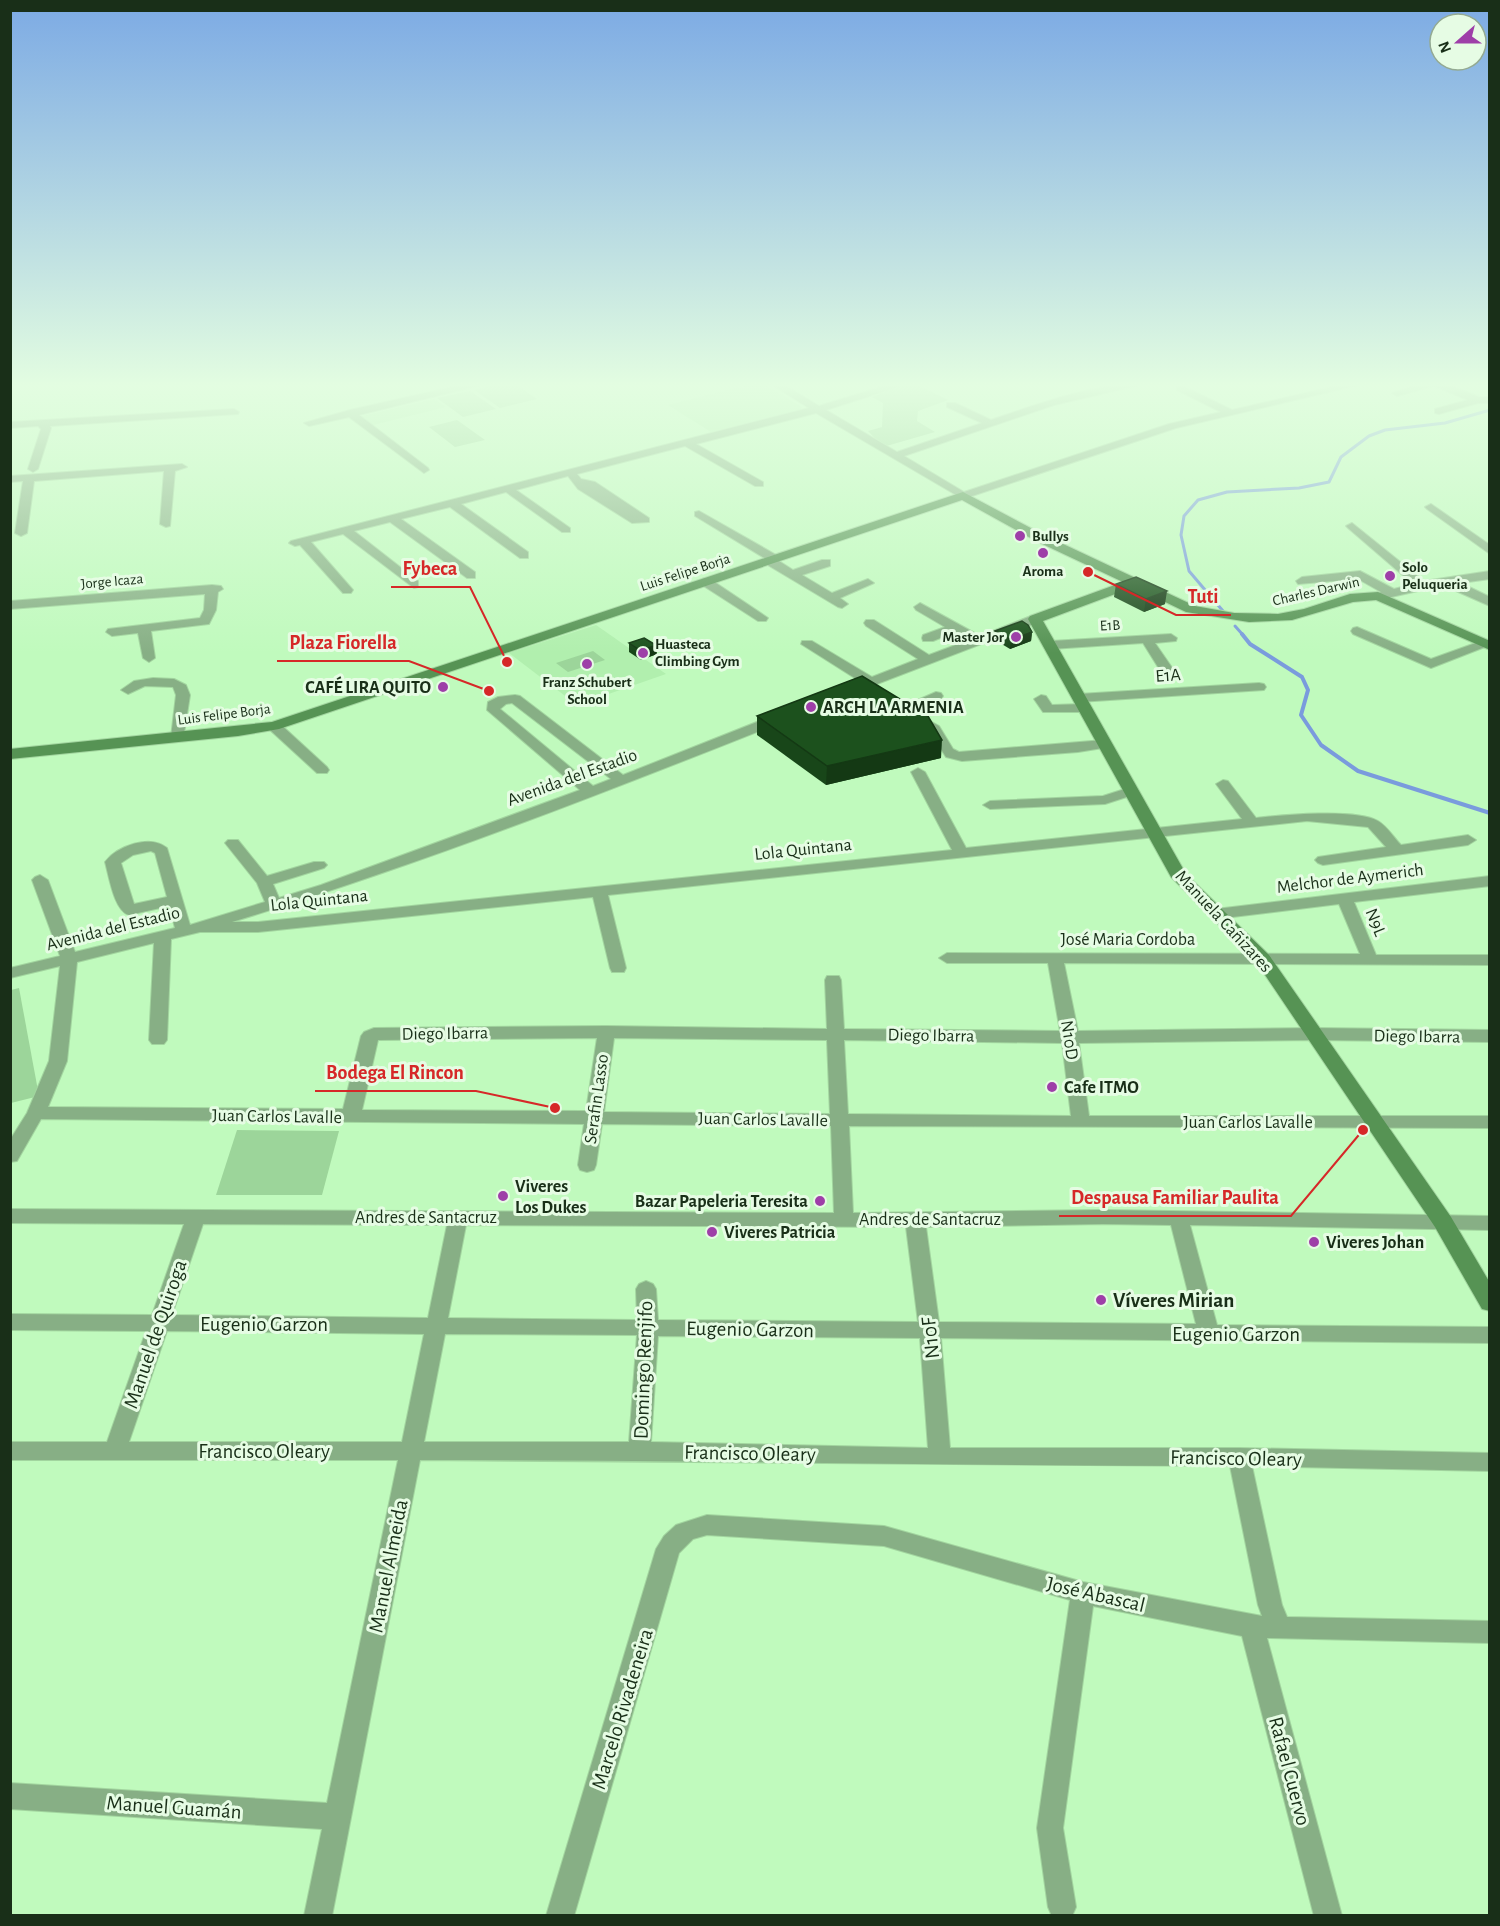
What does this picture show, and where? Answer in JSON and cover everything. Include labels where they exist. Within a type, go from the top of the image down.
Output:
[{"type":"street","points":[[10,479],[31,474],[57,473]]},
{"type":"street","points":[[166,524],[170,473]]},
{"type":"street","points":[[347,590],[299,542],[507,488],[584,473]]},
{"type":"street","points":[[739,473],[759,484]]},
{"type":"street","name":"Charles Darwin","points":[[924,473],[1040,538],[1191,609],[1248,618],[1292,616],[1358,596],[1378,596],[1452,580],[1490,575]]},
{"type":"street","name":"Luis Felipe Borja","points":[[10,754],[274,726],[1032,473]]},
{"type":"street","points":[[21,533],[31,474]]},
{"type":"street","points":[[573,476],[591,484],[645,520],[636,521],[582,487],[573,476]]},
{"type":"street","points":[[507,488],[566,530]]},
{"type":"street","points":[[452,502],[524,555]]},
{"type":"street","points":[[1431,507],[1490,551]]},
{"type":"street","points":[[699,514],[836,600],[868,583]]},
{"type":"street","points":[[392,518],[471,575]]},
{"type":"street","points":[[1352,526],[1422,586]]},
{"type":"street","points":[[345,530],[414,584]]},
{"type":"street","points":[[792,574],[826,563]]},
{"type":"street","points":[[1302,581],[1360,575],[1393,593]]},
{"type":"street","points":[[1452,580],[1460,588],[1490,602]]},
{"type":"street","points":[[706,582],[762,618]]},
{"type":"street","points":[[841,694],[1135,582]]},
{"type":"street","name":"Jorge Icaza","points":[[10,605],[214,589],[210,610],[205,621],[144,629]]},
{"type":"street","points":[[1378,596],[1487,645]]},
{"type":"street","points":[[920,607],[978,640]]},
{"type":"street","name":"Manuela Cañizares","points":[[1035,619],[1179,877],[1263,959],[1443,1222],[1490,1303]]},
{"type":"street","points":[[870,623],[928,660]]},
{"type":"street","points":[[928,638],[956,627]]},
{"type":"street","points":[[112,632],[144,629],[149,658]]},
{"type":"street","points":[[1357,631],[1431,664],[1487,645]]},
{"type":"street","name":"E1B","points":[[1051,645],[1172,638]]},
{"type":"street","points":[[1146,639],[1168,672]]},
{"type":"street","points":[[807,644],[870,682]]},
{"type":"street","points":[[128,690],[137,684],[174,682],[179,685],[183,695],[178,737]]},
{"type":"street","name":"E1A","points":[[1041,699],[1048,709],[1082,703],[1259,687]]},
{"type":"street","points":[[936,696],[912,706],[909,714],[937,732],[945,749],[952,755],[962,757],[1104,744]]},
{"type":"street","points":[[590,791],[494,710],[493,705],[503,700],[515,699],[621,780]]},
{"type":"street","name":"Avenida del Estadio","points":[[10,973],[192,929],[327,888],[621,780],[794,713]]},
{"type":"street","points":[[274,726],[322,770]]},
{"type":"street","points":[[918,771],[961,853]]},
{"type":"street","points":[[1223,784],[1251,822]]},
{"type":"street","points":[[990,805],[1105,800],[1131,791]]},
{"type":"street","name":"Lola Quintana","points":[[192,929],[258,927],[1307,817],[1363,821],[1380,829],[1398,850]]},
{"type":"street","points":[[1323,860],[1468,840]]},
{"type":"street","points":[[233,843],[264,882],[274,904]]},
{"type":"street","points":[[176,900],[129,910],[120,890],[113,862],[120,855],[129,851],[158,847],[162,851],[176,900],[192,929]]},
{"type":"street","points":[[264,882],[319,864]]},
{"type":"street","points":[[10,1156],[36,1113],[58,1061],[69,958],[40,880]]},
{"type":"street","name":"Melchor de Aymerich","points":[[1216,914],[1490,881]]},
{"type":"street","points":[[327,888],[317,903],[317,907],[329,919]]},
{"type":"street","points":[[599,890],[618,968]]},
{"type":"street","name":"N9L","points":[[1345,899],[1370,960]]},
{"type":"street","points":[[158,1040],[163,935]]},
{"type":"street","name":"José Maria Cordoba","points":[[946,958],[1490,960]]},
{"type":"street","name":"N10D","points":[[1055,958],[1070,1037],[1081,1122]]},
{"type":"street","points":[[833,980],[844,1219]]},
{"type":"street","name":"Diego Ibarra","points":[[351,1116],[372,1035],[606,1032],[1070,1037],[1314,1034],[1490,1036]]},
{"type":"street","name":"Serafin Lasso","points":[[587,1165],[606,1032]]},
{"type":"street","name":"Juan Carlos Lavalle","points":[[36,1113],[1081,1122],[1490,1122]]},
{"type":"street","name":"Andres de Santacruz","points":[[10,1216],[915,1220],[1103,1217],[1490,1223]]},
{"type":"street","name":"Manuel de Quiroga","points":[[115,1452],[157,1323],[196,1216]]},
{"type":"street","name":"Manuel Almeida","points":[[318,1916],[458,1217]]},
{"type":"street","points":[[1179,1219],[1209,1333]]},
{"type":"street","name":"N10F","points":[[915,1220],[930,1332],[940,1457]]},
{"type":"street","name":"Domingo Renjifo","points":[[639,1451],[648,1327],[646,1289]]},
{"type":"street","name":"Eugenio Garzon","points":[[10,1322],[648,1327],[930,1332],[1490,1335]]},
{"type":"street","name":"Francisco Oleary","points":[[10,1451],[639,1451],[940,1457],[1239,1457],[1490,1462]]},
{"type":"street","points":[[1239,1457],[1270,1605],[1279,1628]]},
{"type":"street","name":"José Abascal","points":[[707,1525],[884,1536],[1083,1593],[1252,1627],[1490,1632]]},
{"type":"street","name":"Marcelo Rivadeneira","points":[[560,1916],[668,1549],[683,1531],[707,1525]]},
{"type":"street","points":[[1062,1907],[1050,1828],[1083,1593]]},
{"type":"street","name":"Rafael Cuervo","points":[[1252,1627],[1328,1916]]},
{"type":"street","name":"Manuel Guamán","points":[[10,1796],[338,1818]]},
{"type":"shaded area","name":"Franz Schubert School","points":[[596,625],[666,674],[577,705],[509,653]]},
{"type":"shaded area","points":[[593,651],[605,660],[568,672],[556,663]]},
{"type":"shaded area","points":[[19,988],[39,1096],[11,1103],[11,990]]},
{"type":"shaded area","points":[[237,1130],[339,1131],[322,1195],[216,1195]]},
{"type":"building","points":[[1136,577],[1167,591],[1146,599],[1116,584]]},
{"type":"building","points":[[1022,621],[1032,632],[1011,640],[995,631]]},
{"type":"building","points":[[644,638],[656,645],[641,651],[629,643]]},
{"type":"building","points":[[862,676],[928,716],[942,740],[827,766],[757,716]]},
{"type":"waterway","points":[[1223,611],[1189,571],[1181,535],[1184,516],[1198,500],[1227,492],[1299,488],[1329,482],[1333,473]]},
{"type":"waterway","points":[[1235,626],[1243,635]]},
{"type":"waterway","points":[[1242,634],[1250,644],[1302,677],[1308,690],[1301,715],[1321,745],[1358,771],[1490,813]]},
{"type":"place","name":"Bullys","points":[[1020,536]]},
{"type":"place","name":"Aroma","points":[[1043,553]]},
{"type":"place","name":"Tuti","points":[[1088,572]]},
{"type":"place","name":"Solo Peluqueria","points":[[1390,576]]},
{"type":"place","name":"Master Jor","points":[[1016,637]]},
{"type":"place","name":"Huasteca Climbing Gym","points":[[643,653]]},
{"type":"place","name":"Fybeca","points":[[507,662]]},
{"type":"place","name":"Franz Schubert School","points":[[587,664]]},
{"type":"place","name":"CAFÉ LIRA QUITO","points":[[443,687]]},
{"type":"place","name":"Plaza Fiorella","points":[[489,691]]},
{"type":"place","name":"ARCH LA ARMENIA","points":[[811,707]]},
{"type":"place","name":"Cafe ITMO","points":[[1052,1087]]},
{"type":"place","name":"Bodega El Rincon","points":[[555,1108]]},
{"type":"place","name":"Despausa Familiar Paulita","points":[[1363,1130]]},
{"type":"place","name":"Viveres Los Dukes","points":[[503,1196]]},
{"type":"place","name":"Bazar Papeleria Teresita","points":[[820,1201]]},
{"type":"place","name":"Viveres Patricia","points":[[712,1232]]},
{"type":"place","name":"Viveres Johan","points":[[1314,1242]]},
{"type":"place","name":"Víveres Mirian","points":[[1101,1300]]}]
